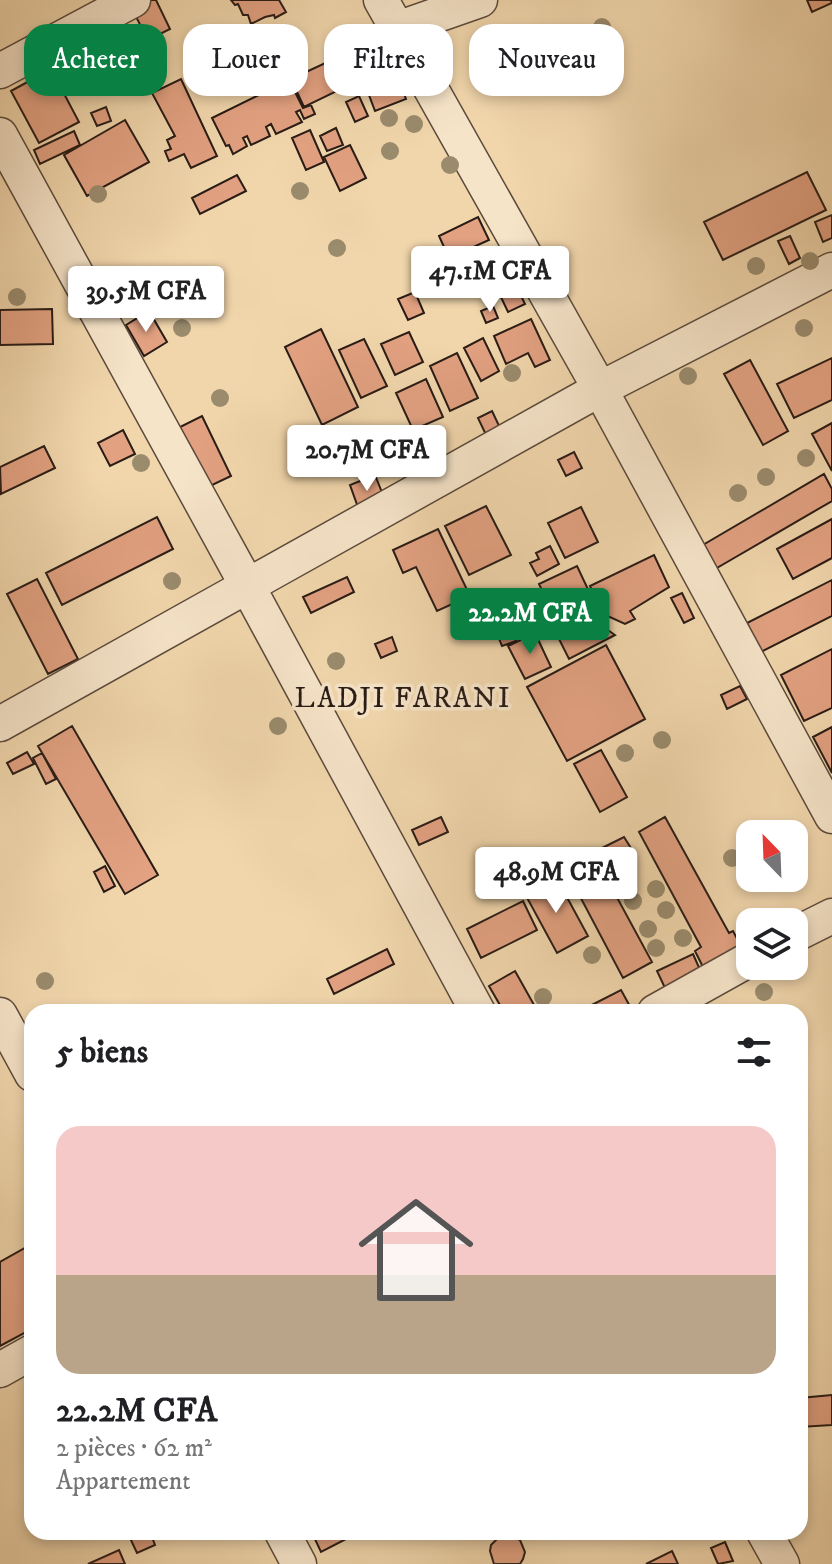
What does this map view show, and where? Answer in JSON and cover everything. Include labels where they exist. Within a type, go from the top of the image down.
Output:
[{"type":"street","points":[[0,71],[133,0]]},
{"type":"street","points":[[480,0],[389,15],[600,389],[832,816]]},
{"type":"street","points":[[0,135],[474,1004]]},
{"type":"street","points":[[0,724],[600,389],[832,270]]},
{"type":"street","points":[[808,928],[832,916]]},
{"type":"street","points":[[669,1004],[736,967]]},
{"type":"street","points":[[0,1015],[24,1059]]},
{"type":"street","points":[[0,1370],[24,1356]]},
{"type":"street","points":[[286,1540],[299,1564]]},
{"type":"street","points":[[768,1540],[782,1564]]},
{"type":"building","points":[[156,0],[170,29],[167,30],[167,24],[140,24],[132,9]]},
{"type":"building","points":[[231,0],[279,0],[286,12],[251,24],[248,15],[243,15],[238,4]]},
{"type":"building","points":[[807,0],[831,0],[832,3],[812,12]]},
{"type":"building","points":[[324,64],[324,96],[326,96],[304,107],[299,96],[308,96],[308,71]]},
{"type":"building","points":[[181,79],[183,96],[189,96],[217,156],[191,168],[184,154],[169,161],[165,151],[171,149],[167,140],[175,136],[154,96],[167,96],[167,86]]},
{"type":"building","points":[[24,84],[24,96],[65,96],[79,122],[39,143],[11,91]]},
{"type":"building","points":[[257,96],[297,96],[303,108],[311,105],[315,114],[304,119],[300,110],[296,112],[302,122],[276,134],[271,124],[266,127],[270,136],[251,145],[247,136],[243,138],[247,146],[233,154],[212,118]]},
{"type":"building","points":[[359,96],[368,116],[355,122],[346,102]]},
{"type":"building","points":[[369,96],[405,96],[406,99],[375,111]]},
{"type":"building","points":[[106,107],[111,121],[97,126],[91,113]]},
{"type":"building","points":[[125,120],[149,162],[87,196],[64,155]]},
{"type":"building","points":[[336,128],[343,145],[327,151],[320,136]]},
{"type":"building","points":[[310,130],[324,162],[306,170],[292,138]]},
{"type":"building","points":[[74,131],[80,145],[40,164],[34,150]]},
{"type":"building","points":[[350,145],[366,178],[340,191],[324,157]]},
{"type":"building","points":[[807,172],[826,210],[723,260],[704,222]]},
{"type":"building","points":[[237,175],[246,191],[200,214],[192,198]]},
{"type":"building","points":[[832,215],[832,238],[823,242],[815,222]]},
{"type":"building","points":[[478,217],[489,240],[449,258],[439,236]]},
{"type":"building","points":[[790,236],[800,258],[789,264],[778,241]]},
{"type":"building","points":[[515,283],[525,304],[508,312],[498,291]]},
{"type":"building","points":[[415,292],[424,313],[408,320],[398,299]]},
{"type":"building","points":[[493,306],[498,318],[486,323],[481,311]]},
{"type":"building","points":[[52,309],[53,344],[0,345],[0,310]]},
{"type":"building","points":[[149,311],[167,342],[144,356],[126,325]]},
{"type":"building","points":[[531,319],[550,360],[535,367],[528,353],[506,364],[494,336]]},
{"type":"building","points":[[321,329],[358,407],[322,425],[285,347]]},
{"type":"building","points":[[409,332],[423,362],[395,375],[381,344]]},
{"type":"building","points":[[483,338],[499,371],[481,381],[464,348]]},
{"type":"building","points":[[364,339],[387,386],[361,398],[339,350]]},
{"type":"building","points":[[457,353],[478,398],[450,411],[430,366]]},
{"type":"building","points":[[832,358],[832,400],[794,418],[777,384]]},
{"type":"building","points":[[750,360],[788,431],[763,445],[724,374]]},
{"type":"building","points":[[426,379],[443,417],[413,430],[396,393]]},
{"type":"building","points":[[492,411],[501,430],[487,437],[478,418]]},
{"type":"building","points":[[202,416],[231,476],[208,487],[194,453],[190,446],[186,448],[180,427]]},
{"type":"building","points":[[832,423],[832,471],[812,434]]},
{"type":"building","points":[[123,430],[135,454],[110,466],[98,443]]},
{"type":"building","points":[[44,446],[55,468],[1,494],[0,467]]},
{"type":"building","points":[[574,452],[582,468],[566,476],[558,460]]},
{"type":"building","points":[[824,474],[832,489],[832,501],[710,572],[696,549]]},
{"type":"building","points":[[375,475],[385,500],[359,510],[350,485]]},
{"type":"building","points":[[486,506],[511,555],[469,575],[445,526]]},
{"type":"building","points":[[581,507],[598,542],[565,558],[548,523]]},
{"type":"building","points":[[157,517],[173,549],[62,605],[46,573]]},
{"type":"building","points":[[832,519],[832,558],[793,579],[777,549]]},
{"type":"building","points":[[438,529],[470,596],[437,611],[416,567],[403,573],[393,550]]},
{"type":"building","points":[[550,546],[559,564],[537,576],[530,563],[539,559],[536,553]]},
{"type":"building","points":[[654,555],[669,587],[630,611],[635,619],[625,624],[603,614],[590,586]]},
{"type":"building","points":[[577,566],[593,600],[583,612],[564,612],[555,618],[539,584]]},
{"type":"building","points":[[347,577],[354,592],[311,613],[303,597]]},
{"type":"building","points":[[37,579],[78,659],[48,674],[7,594]]},
{"type":"building","points":[[832,580],[832,616],[761,652],[747,623]]},
{"type":"building","points":[[682,593],[694,618],[684,623],[671,598]]},
{"type":"building","points":[[585,614],[615,635],[569,659],[555,631],[569,624],[579,630]]},
{"type":"building","points":[[508,621],[516,641],[502,646],[494,626]]},
{"type":"building","points":[[535,633],[551,667],[525,679],[508,646]]},
{"type":"building","points":[[392,637],[397,651],[381,658],[375,644]]},
{"type":"building","points":[[606,645],[645,719],[567,761],[527,687]]},
{"type":"building","points":[[832,649],[832,708],[804,721],[781,675]]},
{"type":"building","points":[[740,686],[747,699],[727,709],[721,695]]},
{"type":"building","points":[[72,726],[158,875],[125,894],[38,746]]},
{"type":"building","points":[[832,727],[832,773],[813,737]]},
{"type":"building","points":[[601,750],[627,797],[600,812],[574,764]]},
{"type":"building","points":[[27,752],[34,764],[13,774],[7,763]]},
{"type":"building","points":[[42,753],[56,779],[46,784],[33,758]]},
{"type":"building","points":[[441,817],[448,832],[419,845],[412,830]]},
{"type":"building","points":[[665,817],[729,933],[733,931],[736,937],[736,951],[704,969],[695,951],[701,947],[639,832]]},
{"type":"building","points":[[624,837],[634,853],[618,862],[614,855],[608,858],[602,848]]},
{"type":"building","points":[[594,855],[652,962],[623,978],[566,870]]},
{"type":"building","points":[[105,866],[115,886],[104,892],[94,872]]},
{"type":"building","points":[[556,877],[588,936],[557,953],[525,894]]},
{"type":"building","points":[[523,901],[537,930],[481,958],[467,929]]},
{"type":"building","points":[[387,949],[394,964],[334,994],[327,979]]},
{"type":"building","points":[[693,954],[701,972],[665,988],[657,971]]},
{"type":"building","points":[[515,971],[534,1004],[499,1004],[489,986]]},
{"type":"building","points":[[621,990],[629,1004],[594,1004]]},
{"type":"building","points":[[24,1248],[24,1333],[0,1346],[0,1262]]},
{"type":"building","points":[[832,1395],[832,1425],[808,1426],[808,1397]]},
{"type":"building","points":[[131,1540],[153,1540],[155,1545],[137,1553]]},
{"type":"building","points":[[315,1540],[344,1540],[321,1552]]},
{"type":"building","points":[[496,1540],[520,1540],[525,1552],[523,1559],[520,1564],[494,1564],[491,1545]]},
{"type":"building","points":[[725,1542],[733,1561],[718,1564],[711,1548]]},
{"type":"building","points":[[119,1550],[125,1564],[88,1564]]},
{"type":"building","points":[[672,1551],[678,1564],[646,1564]]},
{"type":"district","name":"LADJI FARANI","points":[[403,698]]}]
